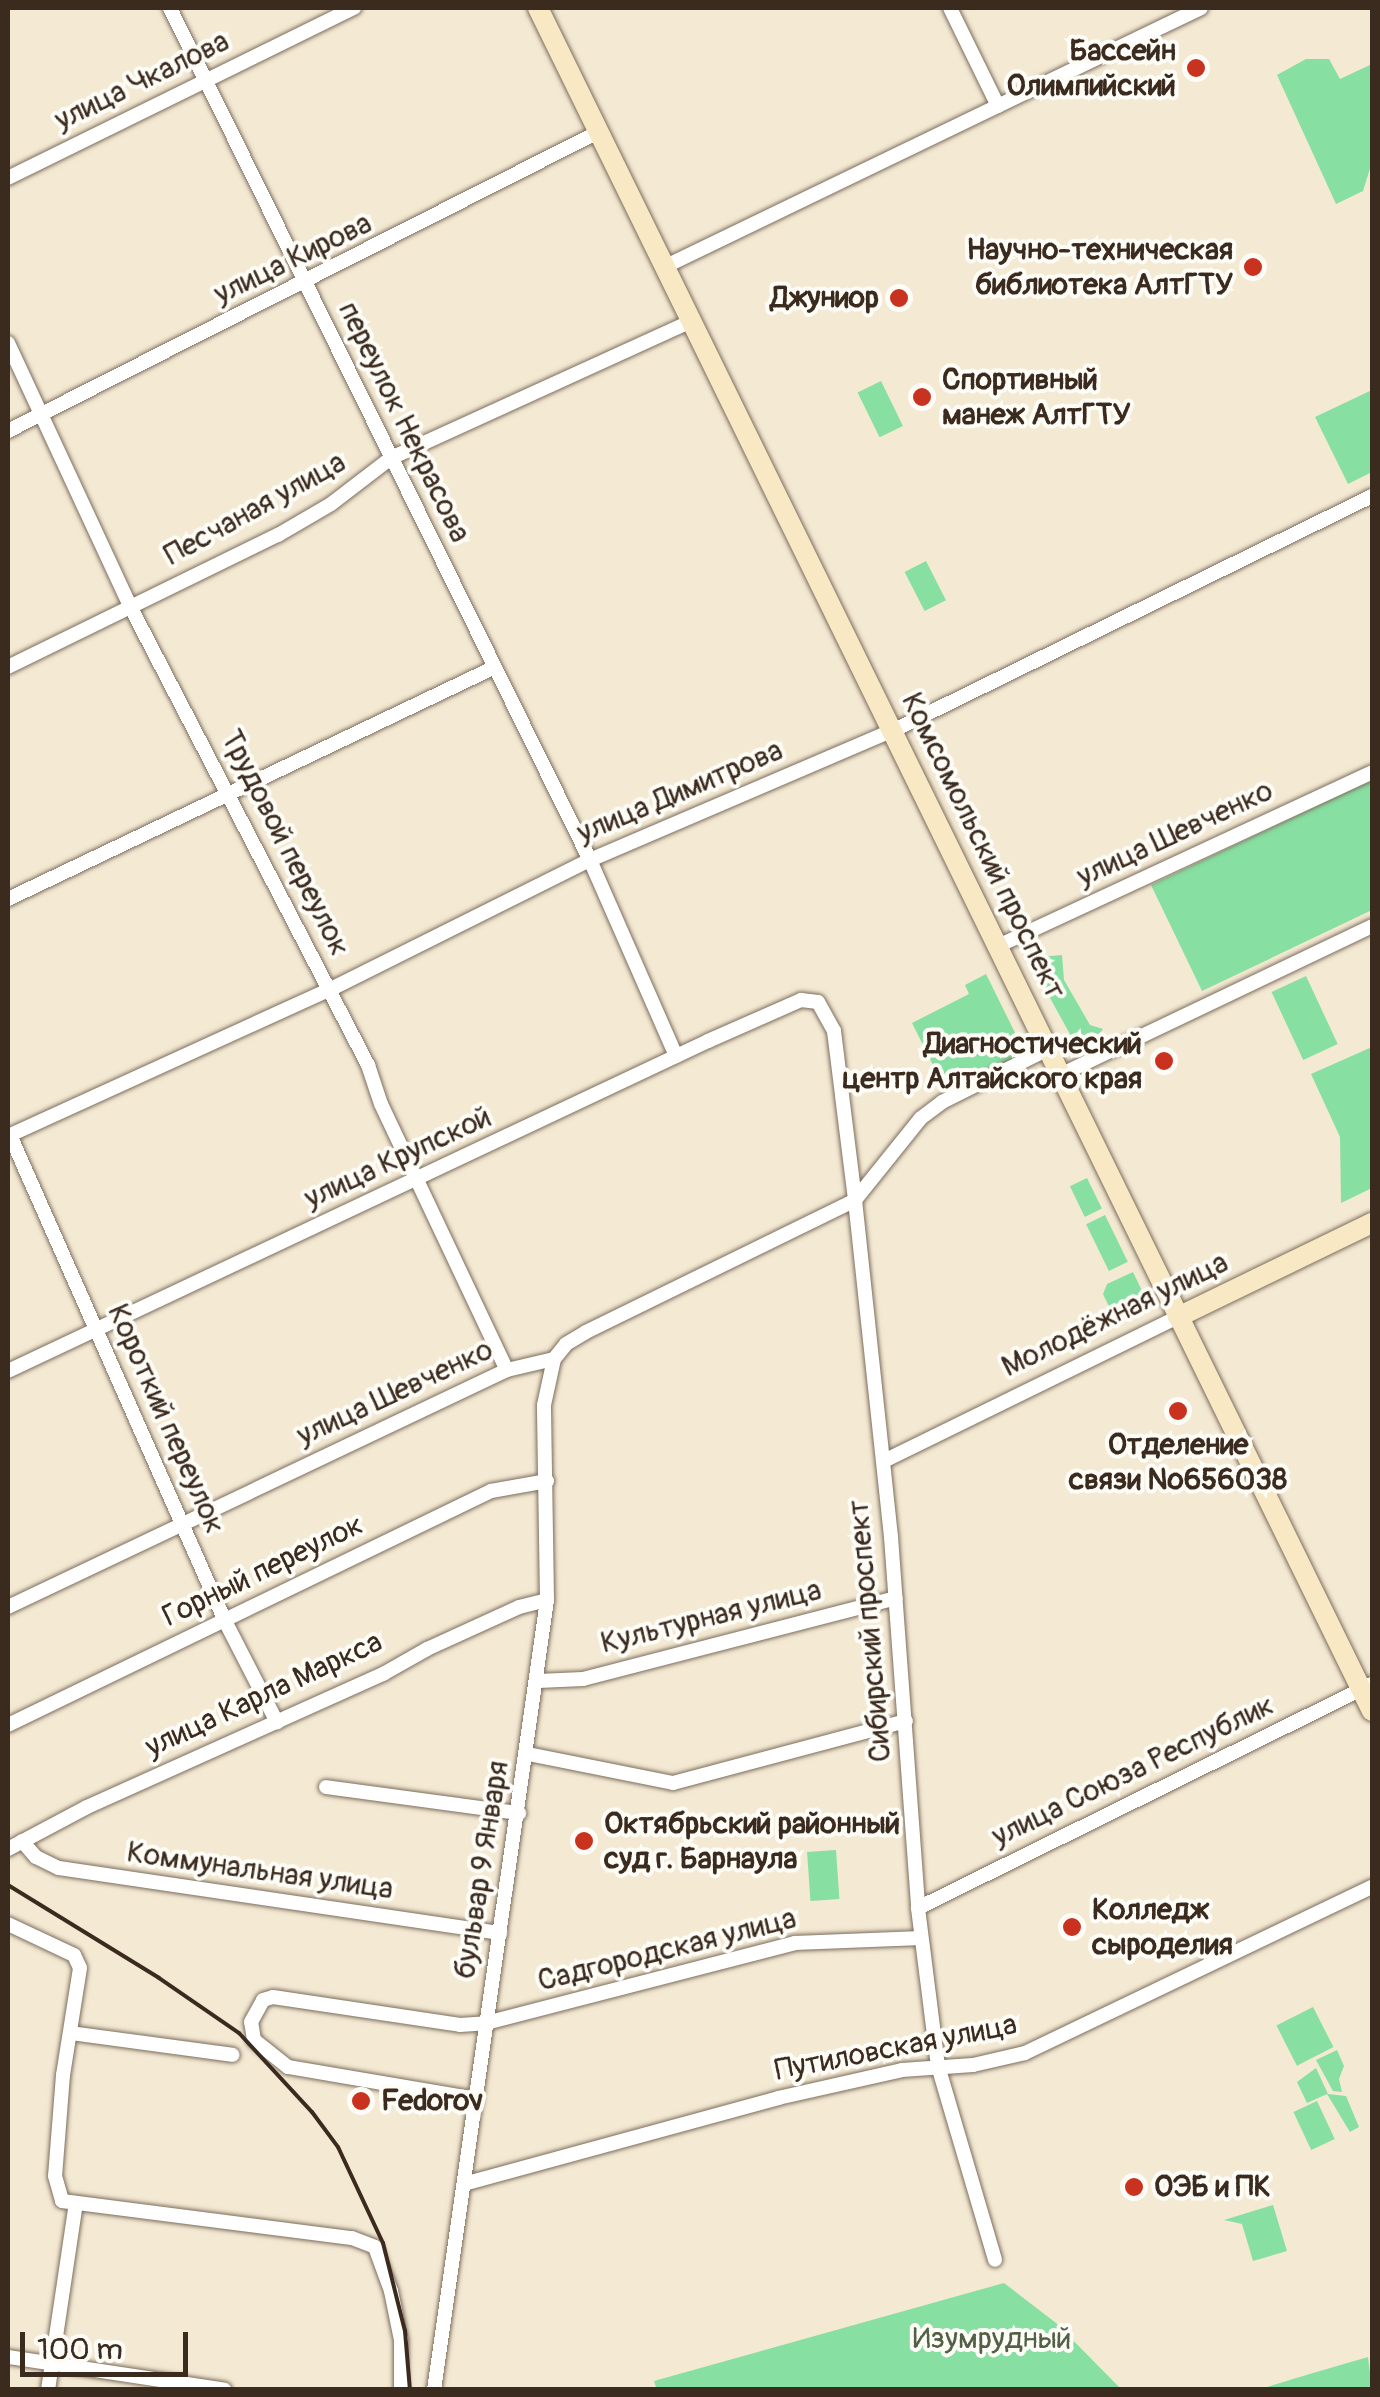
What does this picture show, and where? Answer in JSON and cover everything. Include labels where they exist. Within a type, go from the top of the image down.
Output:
[{"type":"main road","name":"Комсомольский проспект","points":[[538,8],[1000,946],[1178,1317],[1367,1687],[1372,1711]]},
{"type":"main road","name":"Молодёжная улица","points":[[1178,1317],[1372,1223]]},
{"type":"street","name":"переулок Некрасова","points":[[170,8],[590,860],[676,1056]]},
{"type":"street","name":"улица Чкалова","points":[[8,178],[354,8]]},
{"type":"street","points":[[950,8],[998,106]]},
{"type":"street","points":[[664,267],[1201,8]]},
{"type":"street","name":"улица Кирова","points":[[8,431],[600,131]]},
{"type":"street","name":"Песчаная улица","points":[[8,667],[291,527],[392,458],[690,322]]},
{"type":"street","name":"Трудовой переулок","points":[[8,343],[131,608],[230,791],[368,1065],[381,1104],[507,1370]]},
{"type":"street","name":"улица Димитрова","points":[[9,1136],[329,990],[590,860],[894,730],[1372,496]]},
{"type":"street","points":[[8,899],[495,667]]},
{"type":"street","name":"улица Шевченко","points":[[1000,946],[1372,772]]},
{"type":"street","points":[[1060,1075],[1372,926]]},
{"type":"street","name":"улица Крупской","points":[[8,1370],[676,1056],[812,998]]},
{"type":"street","name":"Сибирский проспект","points":[[812,998],[824,1008],[834,1031],[855,1200],[884,1462],[918,1908],[938,2066],[995,2260]]},
{"type":"street","points":[[855,1200],[921,1118],[942,1102],[1048,1049]]},
{"type":"street","name":"Короткий переулок","points":[[9,1136],[225,1621],[278,1722]]},
{"type":"street","name":"улица Шевченко","points":[[8,1607],[507,1370],[554,1358],[566,1344],[586,1332],[855,1200]]},
{"type":"street","name":"Молодёжная улица","points":[[884,1462],[1178,1317]]},
{"type":"street","name":"бульвар 9 Января","points":[[434,2390],[548,1600],[544,1404],[554,1358]]},
{"type":"street","name":"Горный переулок","points":[[8,1725],[491,1491],[547,1481]]},
{"type":"street","name":"Культурная улица","points":[[538,1681],[582,1679],[896,1598]]},
{"type":"street","name":"улица Карла Маркса","points":[[8,1849],[489,1620],[548,1600]]},
{"type":"street","name":"улица Союза Республик","points":[[918,1908],[1367,1687]]},
{"type":"street","points":[[528,1754],[673,1783],[906,1721]]},
{"type":"street","points":[[326,1787],[519,1813]]},
{"type":"street","name":"Коммунальная улица","points":[[22,1841],[36,1857],[59,1868],[500,1932]]},
{"type":"street","name":"Путиловская улица","points":[[464,2184],[778,2098],[938,2066],[973,2066],[1025,2053],[1372,1886]]},
{"type":"street","points":[[8,1924],[74,1955],[80,1968],[55,2176],[69,2202],[48,2390]]},
{"type":"street","name":"Садгородская улица","points":[[476,2099],[288,2066],[265,2052],[250,2032],[257,2008],[273,1997],[460,2026],[486,2023],[795,1943],[922,1938]]},
{"type":"street","points":[[70,2033],[233,2055]]},
{"type":"street","points":[[69,2202],[352,2238],[374,2247],[391,2291],[400,2340],[401,2390]]},
{"type":"street","points":[[8,2357],[223,2389]]},
{"type":"green space","points":[[1306,59],[1329,59],[1340,79],[1372,64],[1372,162],[1363,191],[1336,204],[1277,75]]},
{"type":"green space","points":[[881,381],[903,426],[880,437],[858,392]]},
{"type":"green space","points":[[1372,390],[1372,472],[1348,484],[1315,417]]},
{"type":"green space","points":[[926,561],[946,600],[925,611],[905,572]]},
{"type":"green space","points":[[1372,780],[1372,910],[1202,991],[1151,885]]},
{"type":"green space","points":[[1062,955],[1064,980],[1090,1025],[1103,1029],[1089,1048],[1077,1047],[1028,958]]},
{"type":"green space","points":[[986,974],[1023,1049],[1011,1061],[951,1090],[944,1087],[912,1023],[969,994],[965,985]]},
{"type":"green space","points":[[1306,976],[1338,1044],[1303,1060],[1272,992]]},
{"type":"green space","points":[[1372,1047],[1372,1188],[1341,1203],[1340,1137],[1311,1074]]},
{"type":"green space","points":[[1087,1178],[1102,1209],[1085,1217],[1070,1186]]},
{"type":"green space","points":[[1105,1215],[1128,1262],[1109,1271],[1086,1224]]},
{"type":"green space","points":[[1133,1272],[1146,1299],[1113,1315],[1103,1294],[1107,1284]]},
{"type":"green space","points":[[836,1850],[839,1899],[810,1901],[807,1852]]},
{"type":"green space","points":[[1313,2007],[1333,2047],[1297,2066],[1276,2026]]},
{"type":"green space","points":[[1337,2050],[1344,2066],[1339,2079],[1342,2092],[1333,2091],[1316,2060]]},
{"type":"green space","points":[[1316,2068],[1328,2094],[1346,2096],[1359,2127],[1350,2132],[1327,2094],[1307,2103],[1297,2082]]},
{"type":"green space","points":[[1317,2101],[1335,2139],[1311,2150],[1293,2112]]},
{"type":"green space","points":[[1273,2205],[1287,2251],[1253,2261],[1242,2224],[1224,2220]]},
{"type":"green space","name":"Изумрудный","points":[[1004,2283],[1056,2323],[1121,2389],[657,2390],[654,2381]]},
{"type":"green space","points":[[1368,2357],[1372,2389],[1260,2389],[1313,2373]]},
{"type":"railway","points":[[8,1885],[159,1978],[239,2033],[312,2112],[338,2147],[383,2243],[405,2331],[410,2390]]},
{"type":"place","name":"Бассейн Олимпийский","points":[[1196,68]]},
{"type":"place","name":"Научно-техническая библиотека АлтГТУ","points":[[1253,267]]},
{"type":"place","name":"Джуниор","points":[[899,298]]},
{"type":"place","name":"Спортивный манеж АлтГТУ","points":[[922,397]]},
{"type":"place","name":"Диагностический центр Алтайского края","points":[[1164,1061]]},
{"type":"place","name":"Отделение связи №656038","points":[[1178,1411]]},
{"type":"place","name":"Октябрьский районный суд г. Барнаула","points":[[584,1841]]},
{"type":"place","name":"Колледж сыроделия","points":[[1072,1927]]},
{"type":"place","name":"Fedorov","points":[[361,2101]]},
{"type":"place","name":"ОЭБ и ПК","points":[[1134,2187]]}]
